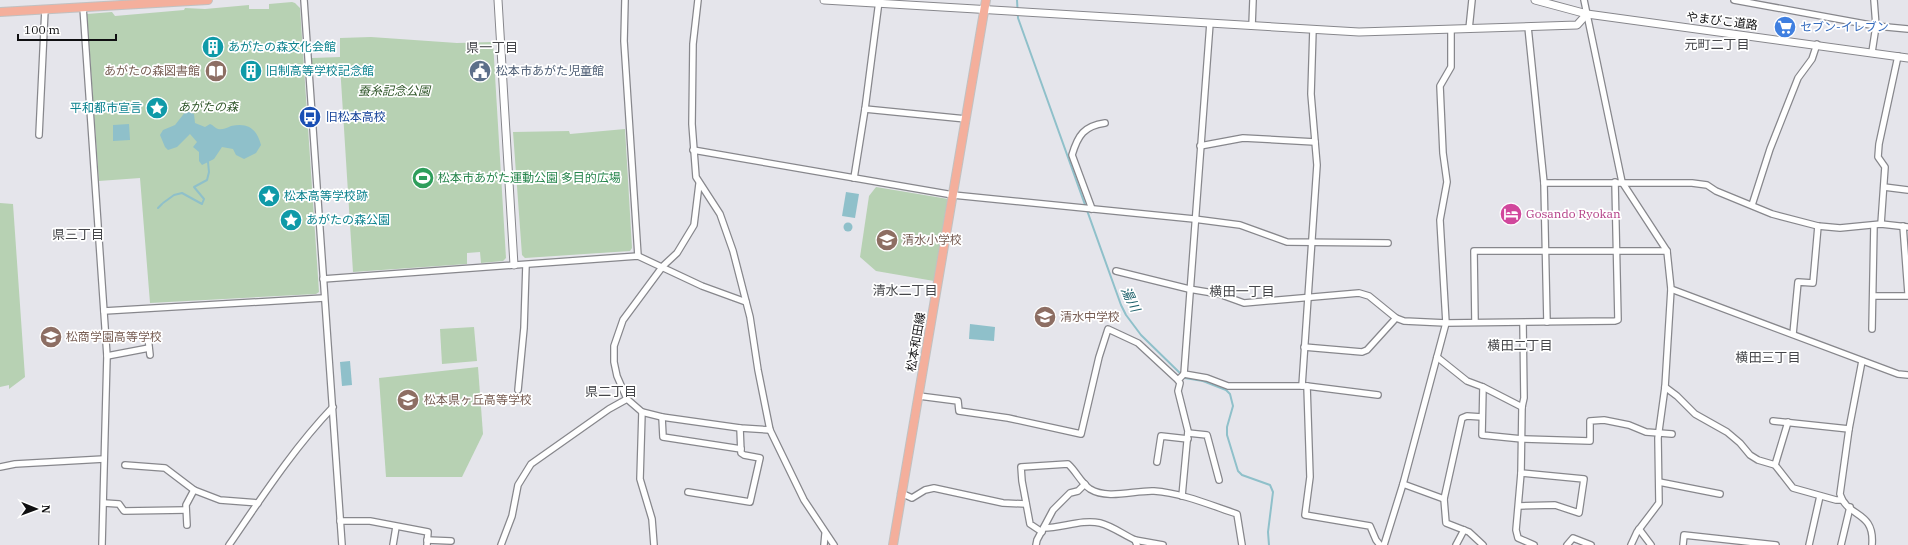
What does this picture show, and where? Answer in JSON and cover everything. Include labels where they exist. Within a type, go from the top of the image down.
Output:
[{"type":"main road","points":[[0,12],[80,5],[208,0]]},
{"type":"main road","name":"松本和田線","points":[[893,545],[986,0]]},
{"type":"street","points":[[304,0],[342,545]]},
{"type":"street","points":[[498,0],[514,265]]},
{"type":"street","points":[[625,0],[624,41],[638,256]]},
{"type":"street","points":[[698,0],[693,44],[693,150],[696,177],[699,184],[720,214],[733,251],[746,302],[770,430],[804,500],[825,534],[834,545]]},
{"type":"street","points":[[824,0],[879,2],[1018,12],[1359,32],[1577,25],[1587,14]]},
{"type":"street","points":[[1252,26],[1253,0]]},
{"type":"street","points":[[1469,29],[1472,0]]},
{"type":"street","name":"やまびこ道路","points":[[1535,0],[1587,14],[1817,44],[1908,58]]},
{"type":"street","points":[[1584,0],[1622,182],[1666,251],[1670,289],[1665,387],[1658,433],[1659,503],[1639,529],[1631,545]]},
{"type":"street","points":[[1734,0],[1876,26],[1908,29]]},
{"type":"street","points":[[1872,52],[1876,26],[1874,0]]},
{"type":"street","points":[[854,178],[879,2]]},
{"type":"street","points":[[80,5],[107,356],[102,545]]},
{"type":"street","points":[[39,135],[45,9]]},
{"type":"street","points":[[1182,496],[1188,433],[1178,391],[1181,376],[1189,289],[1210,23]]},
{"type":"street","points":[[1528,27],[1544,183],[1546,322]]},
{"type":"street","points":[[1313,29],[1311,94],[1317,165],[1304,347],[1310,477],[1305,515],[1370,526],[1376,540],[1380,545]]},
{"type":"street","points":[[1384,545],[1403,484],[1446,323],[1440,220],[1447,182],[1443,153],[1440,86],[1451,67],[1451,30]]},
{"type":"street","points":[[1752,205],[1770,149],[1798,78],[1812,59],[1817,44]]},
{"type":"street","points":[[1881,224],[1885,167],[1878,157],[1879,144],[1898,56]]},
{"type":"street","points":[[865,109],[966,119]]},
{"type":"street","points":[[1091,209],[1072,155],[1082,132],[1085,129],[1105,122]]},
{"type":"street","points":[[1200,146],[1243,138],[1315,142]]},
{"type":"street","points":[[693,150],[953,195],[1194,219],[1240,226],[1287,242],[1388,243]]},
{"type":"street","points":[[1116,271],[1189,289],[1220,294],[1244,303],[1359,293],[1369,296],[1396,318],[1404,321],[1446,323],[1523,323],[1615,321],[1618,320],[1615,182]]},
{"type":"street","points":[[1544,183],[1622,182],[1707,185],[1716,191],[1787,219],[1818,226],[1840,228],[1874,224],[1906,226],[1908,292]]},
{"type":"street","points":[[699,184],[694,225],[677,253],[663,266],[624,320],[614,346],[614,362],[617,376],[627,399],[642,412],[662,417],[740,428],[770,430]]},
{"type":"street","points":[[1884,187],[1908,190]]},
{"type":"street","points":[[1872,329],[1874,224]]},
{"type":"street","points":[[1793,334],[1798,282],[1812,283],[1818,226]]},
{"type":"street","points":[[1475,322],[1474,250],[1617,252],[1666,251]]},
{"type":"street","points":[[323,279],[638,256],[663,266],[702,286],[746,302]]},
{"type":"street","points":[[518,390],[524,328],[526,265]]},
{"type":"street","points":[[1670,289],[1862,361],[1898,374],[1908,375]]},
{"type":"street","points":[[1873,296],[1908,296]]},
{"type":"street","points":[[104,312],[324,298]]},
{"type":"street","points":[[1304,347],[1362,352],[1367,350],[1396,318]]},
{"type":"street","points":[[1523,323],[1524,398],[1522,407],[1521,473],[1516,530],[1518,538],[1534,545]]},
{"type":"street","points":[[919,396],[958,401],[959,411],[1008,418],[1081,434],[1099,357],[1108,329],[1138,343],[1181,376],[1207,378],[1228,386],[1305,386],[1378,395]]},
{"type":"street","points":[[107,356],[149,352],[148,337]]},
{"type":"street","points":[[1437,357],[1468,381],[1522,407]]},
{"type":"street","points":[[1842,500],[1840,488],[1862,361]]},
{"type":"street","points":[[1665,387],[1677,396],[1695,414],[1727,432],[1740,443],[1750,455],[1758,460],[1776,465],[1793,488],[1820,496],[1842,500],[1866,519],[1870,525],[1873,536],[1872,545]]},
{"type":"street","points":[[1483,388],[1482,435],[1522,440],[1590,441],[1590,421],[1604,420],[1629,425],[1646,432],[1672,434]]},
{"type":"street","points":[[500,545],[512,516],[518,485],[531,464],[609,408],[627,399]]},
{"type":"street","points":[[229,545],[273,479],[316,425],[333,407]]},
{"type":"street","points":[[642,412],[640,478],[652,519],[654,545]]},
{"type":"street","points":[[1482,417],[1467,416],[1462,418],[1444,499],[1446,523],[1464,530],[1483,545]]},
{"type":"street","points":[[662,417],[663,437],[741,449]]},
{"type":"street","points":[[1773,421],[1850,429]]},
{"type":"street","points":[[1776,465],[1788,422]]},
{"type":"street","points":[[688,492],[750,502],[760,458],[741,453],[740,428]]},
{"type":"street","points":[[1188,433],[1207,435],[1219,480]]},
{"type":"street","points":[[1157,462],[1161,436],[1188,439]]},
{"type":"street","points":[[0,467],[15,464],[104,459]]},
{"type":"street","points":[[1163,545],[1136,543],[1100,523],[1066,524],[1058,528],[1043,530],[1030,524],[1021,468],[1068,464],[1085,484],[1091,489],[1100,492],[1114,494],[1154,491],[1182,496],[1237,514],[1242,545]]},
{"type":"street","points":[[125,465],[165,468],[194,490],[220,500],[258,503]]},
{"type":"street","points":[[1518,506],[1555,505],[1579,513],[1584,479],[1521,473]]},
{"type":"street","points":[[1659,482],[1720,494]]},
{"type":"street","points":[[1036,545],[1053,510],[1070,493],[1078,491],[1085,484]]},
{"type":"street","points":[[1403,484],[1444,499]]},
{"type":"street","points":[[901,493],[912,498],[925,490],[934,488],[1002,503],[1026,504]]},
{"type":"street","points":[[187,525],[186,505],[194,490]]},
{"type":"street","points":[[1809,545],[1820,496]]},
{"type":"street","points":[[104,503],[119,504],[124,511],[186,510]]},
{"type":"street","points":[[1841,545],[1850,507]]},
{"type":"street","points":[[340,521],[370,521],[428,532],[427,542],[451,541]]},
{"type":"street","points":[[393,545],[396,527]]},
{"type":"street","points":[[1639,529],[1651,545]]},
{"type":"street","points":[[1456,545],[1464,530]]},
{"type":"street","points":[[824,545],[825,534]]},
{"type":"street","points":[[1683,545],[1684,535],[1776,545]]},
{"type":"street","points":[[1567,545],[1572,538],[1591,545]]},
{"type":"green space","name":"あがたの森","points":[[292,2],[300,8],[319,292],[316,294],[150,303],[140,178],[99,181],[87,14],[112,12],[115,16],[184,10],[185,8],[205,9],[249,5],[249,9],[269,9],[269,4]]},
{"type":"green space","name":"蚕糸記念公園","points":[[371,37],[457,43],[493,42],[506,258],[503,261],[481,263],[480,252],[467,253],[467,264],[353,272],[340,65],[312,67],[312,58],[340,57],[340,38]]},
{"type":"green space","points":[[625,129],[632,248],[630,251],[525,258],[522,255],[513,132],[569,131],[570,134]]},
{"type":"green space","points":[[876,187],[948,199],[934,281],[876,271],[860,257],[869,196]]},
{"type":"green space","points":[[0,203],[13,204],[25,377],[9,389],[9,385],[0,387]]},
{"type":"green space","points":[[474,327],[477,361],[442,364],[440,329]]},
{"type":"green space","points":[[478,367],[483,434],[462,477],[386,477],[379,378]]},
{"type":"water","points":[[186,111],[194,114],[195,123],[205,127],[210,124],[217,129],[224,129],[237,125],[247,126],[257,135],[261,145],[256,153],[244,159],[236,155],[233,149],[222,147],[214,159],[202,165],[199,161],[199,152],[193,147],[197,142],[190,134],[177,147],[168,150],[165,147],[160,135],[163,130],[175,125]]},
{"type":"water","points":[[129,124],[130,140],[113,141],[113,125]]},
{"type":"water","points":[[846,192],[859,194],[855,218],[842,216]]},
{"type":"water","points":[[846,223],[850,223],[852,227],[850,231],[846,231],[844,229],[844,225]]},
{"type":"water","points":[[970,324],[995,327],[994,341],[969,339]]},
{"type":"water","points":[[350,361],[352,385],[342,386],[340,362]]},
{"type":"waterway","name":"湯川","points":[[1017,0],[1018,18],[1121,305],[1126,315],[1141,335],[1185,378],[1203,381],[1226,390],[1230,394],[1233,406],[1227,427],[1227,435],[1238,471],[1242,475],[1270,485],[1273,492],[1268,532],[1269,545]]},
{"type":"waterway","points":[[163,203],[174,195],[182,193],[202,204],[204,199],[194,187],[207,180],[209,172],[208,162]]},
{"type":"waterway","points":[[158,208],[162,204]]},
{"type":"place","name":"セブン-イレブン","points":[[1785,27]]},
{"type":"place","name":"あがたの森文化会館","points":[[213,47]]},
{"type":"place","name":"あがたの森図書館","points":[[216,71]]},
{"type":"place","name":"旧制高等学校記念館","points":[[251,71]]},
{"type":"place","name":"松本市あがた児童館","points":[[480,71]]},
{"type":"place","name":"平和都市宣言","points":[[157,108]]},
{"type":"place","name":"旧松本高校","points":[[310,117]]},
{"type":"place","name":"松本市あがた運動公園 多目的広場","points":[[423,178]]},
{"type":"place","name":"松本高等学校跡","points":[[269,196]]},
{"type":"place","name":"Gosando Ryokan","points":[[1511,214]]},
{"type":"place","name":"あがたの森公園","points":[[291,220]]},
{"type":"place","name":"清水小学校","points":[[887,240]]},
{"type":"place","name":"清水中学校","points":[[1045,317]]},
{"type":"place","name":"松商学園高等学校","points":[[51,337]]},
{"type":"place","name":"松本県ヶ丘高等学校","points":[[408,400]]},
{"type":"district","name":"元町二丁目","points":[[1717,44]]},
{"type":"district","name":"県一丁目","points":[[492,47]]},
{"type":"district","name":"県三丁目","points":[[78,234]]},
{"type":"district","name":"清水二丁目","points":[[905,290]]},
{"type":"district","name":"横田一丁目","points":[[1242,291]]},
{"type":"district","name":"横田二丁目","points":[[1520,345]]},
{"type":"district","name":"横田三丁目","points":[[1768,357]]},
{"type":"district","name":"県二丁目","points":[[611,391]]}]
